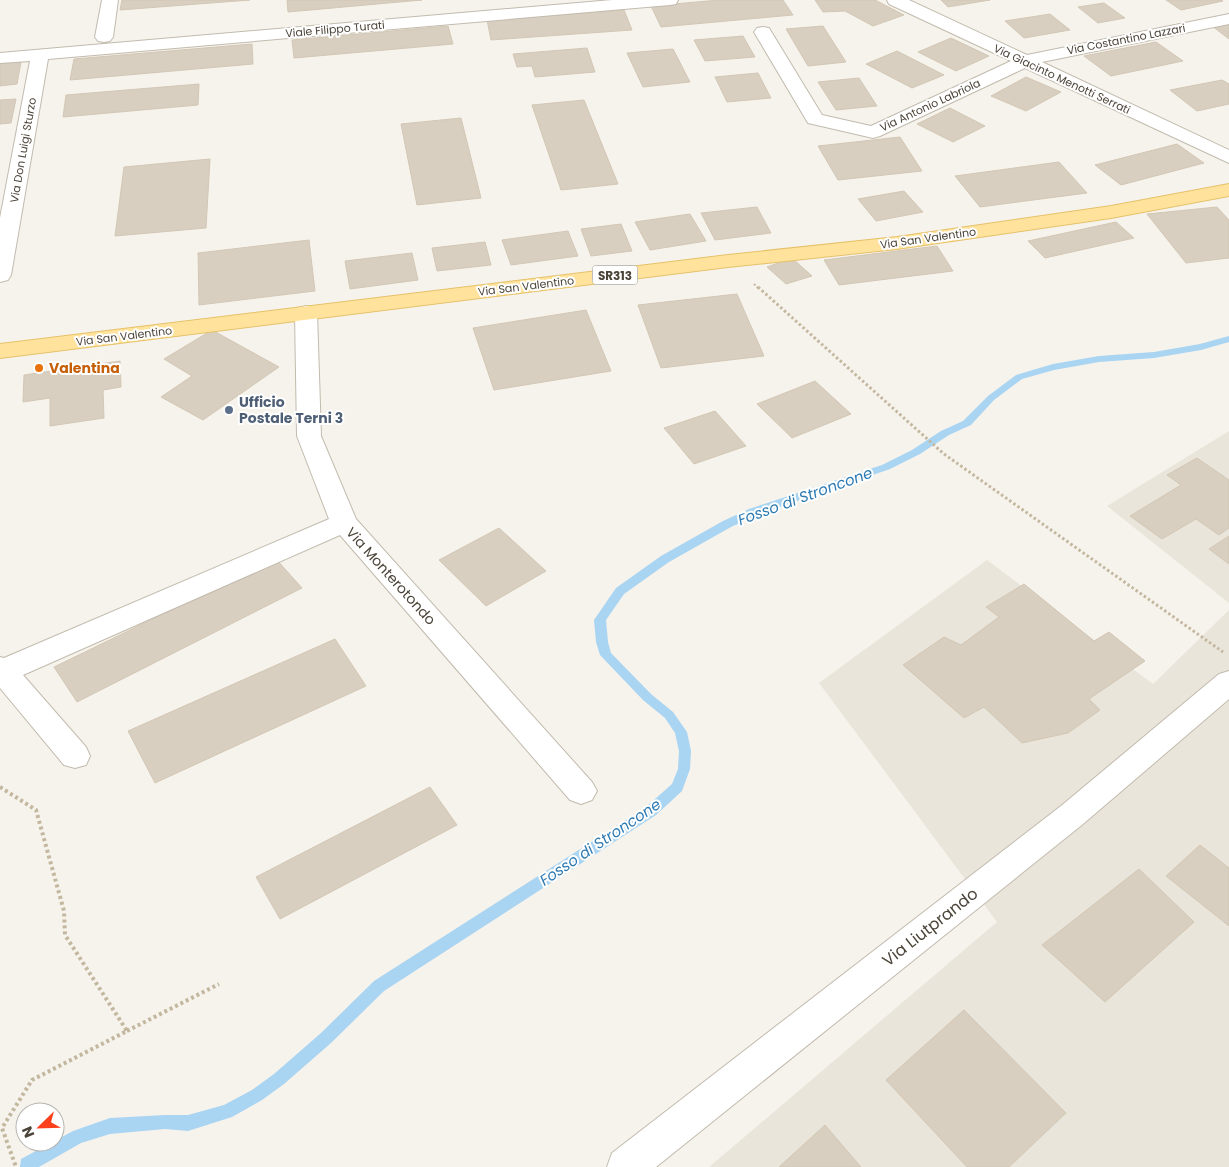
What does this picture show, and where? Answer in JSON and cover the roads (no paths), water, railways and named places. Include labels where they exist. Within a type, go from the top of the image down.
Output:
[{"type":"main road","name":"Via San Valentino","points":[[0,351],[728,261],[897,243],[1111,212],[1229,190]]},
{"type":"street","points":[[104,37],[110,0]]},
{"type":"street","name":"Viale Filippo Turati","points":[[0,46],[531,0]]},
{"type":"street","name":"Viale Filippo Turati","points":[[0,58],[670,0]]},
{"type":"street","name":"Via Giacinto Menotti Serrati","points":[[895,0],[1229,157]]},
{"type":"street","name":"Via Costantino Lazzari","points":[[1024,62],[1048,54],[1229,19]]},
{"type":"street","name":"Via Antonio Labriola","points":[[763,32],[815,119],[872,132],[1024,62]]},
{"type":"street","name":"Via Don Luigi Sturzo","points":[[0,275],[40,55]]},
{"type":"street","name":"Via Monterotondo","points":[[306,313],[310,436],[344,523],[581,791]]},
{"type":"street","points":[[75,756],[2,670],[344,523]]},
{"type":"street","name":"Via Liutprando","points":[[626,1167],[1072,815],[1229,682]]},
{"type":"waterway","name":"Fosso di Stroncone","points":[[27,1165],[78,1136],[110,1126],[165,1122],[188,1123],[227,1112],[257,1095],[279,1079],[326,1038],[379,986],[651,811],[677,787],[684,769],[685,751],[681,732],[669,715],[647,697],[606,655],[602,642],[600,620],[620,591],[665,559],[727,524],[753,512],[886,467],[916,452],[945,433],[967,423],[991,398],[1019,377],[1053,367],[1099,359],[1154,355],[1201,347],[1229,339]]},
{"type":"place","name":"Valentina","points":[[39,368]]},
{"type":"place","name":"Ufficio Postale Terni 3","points":[[229,410]]}]
